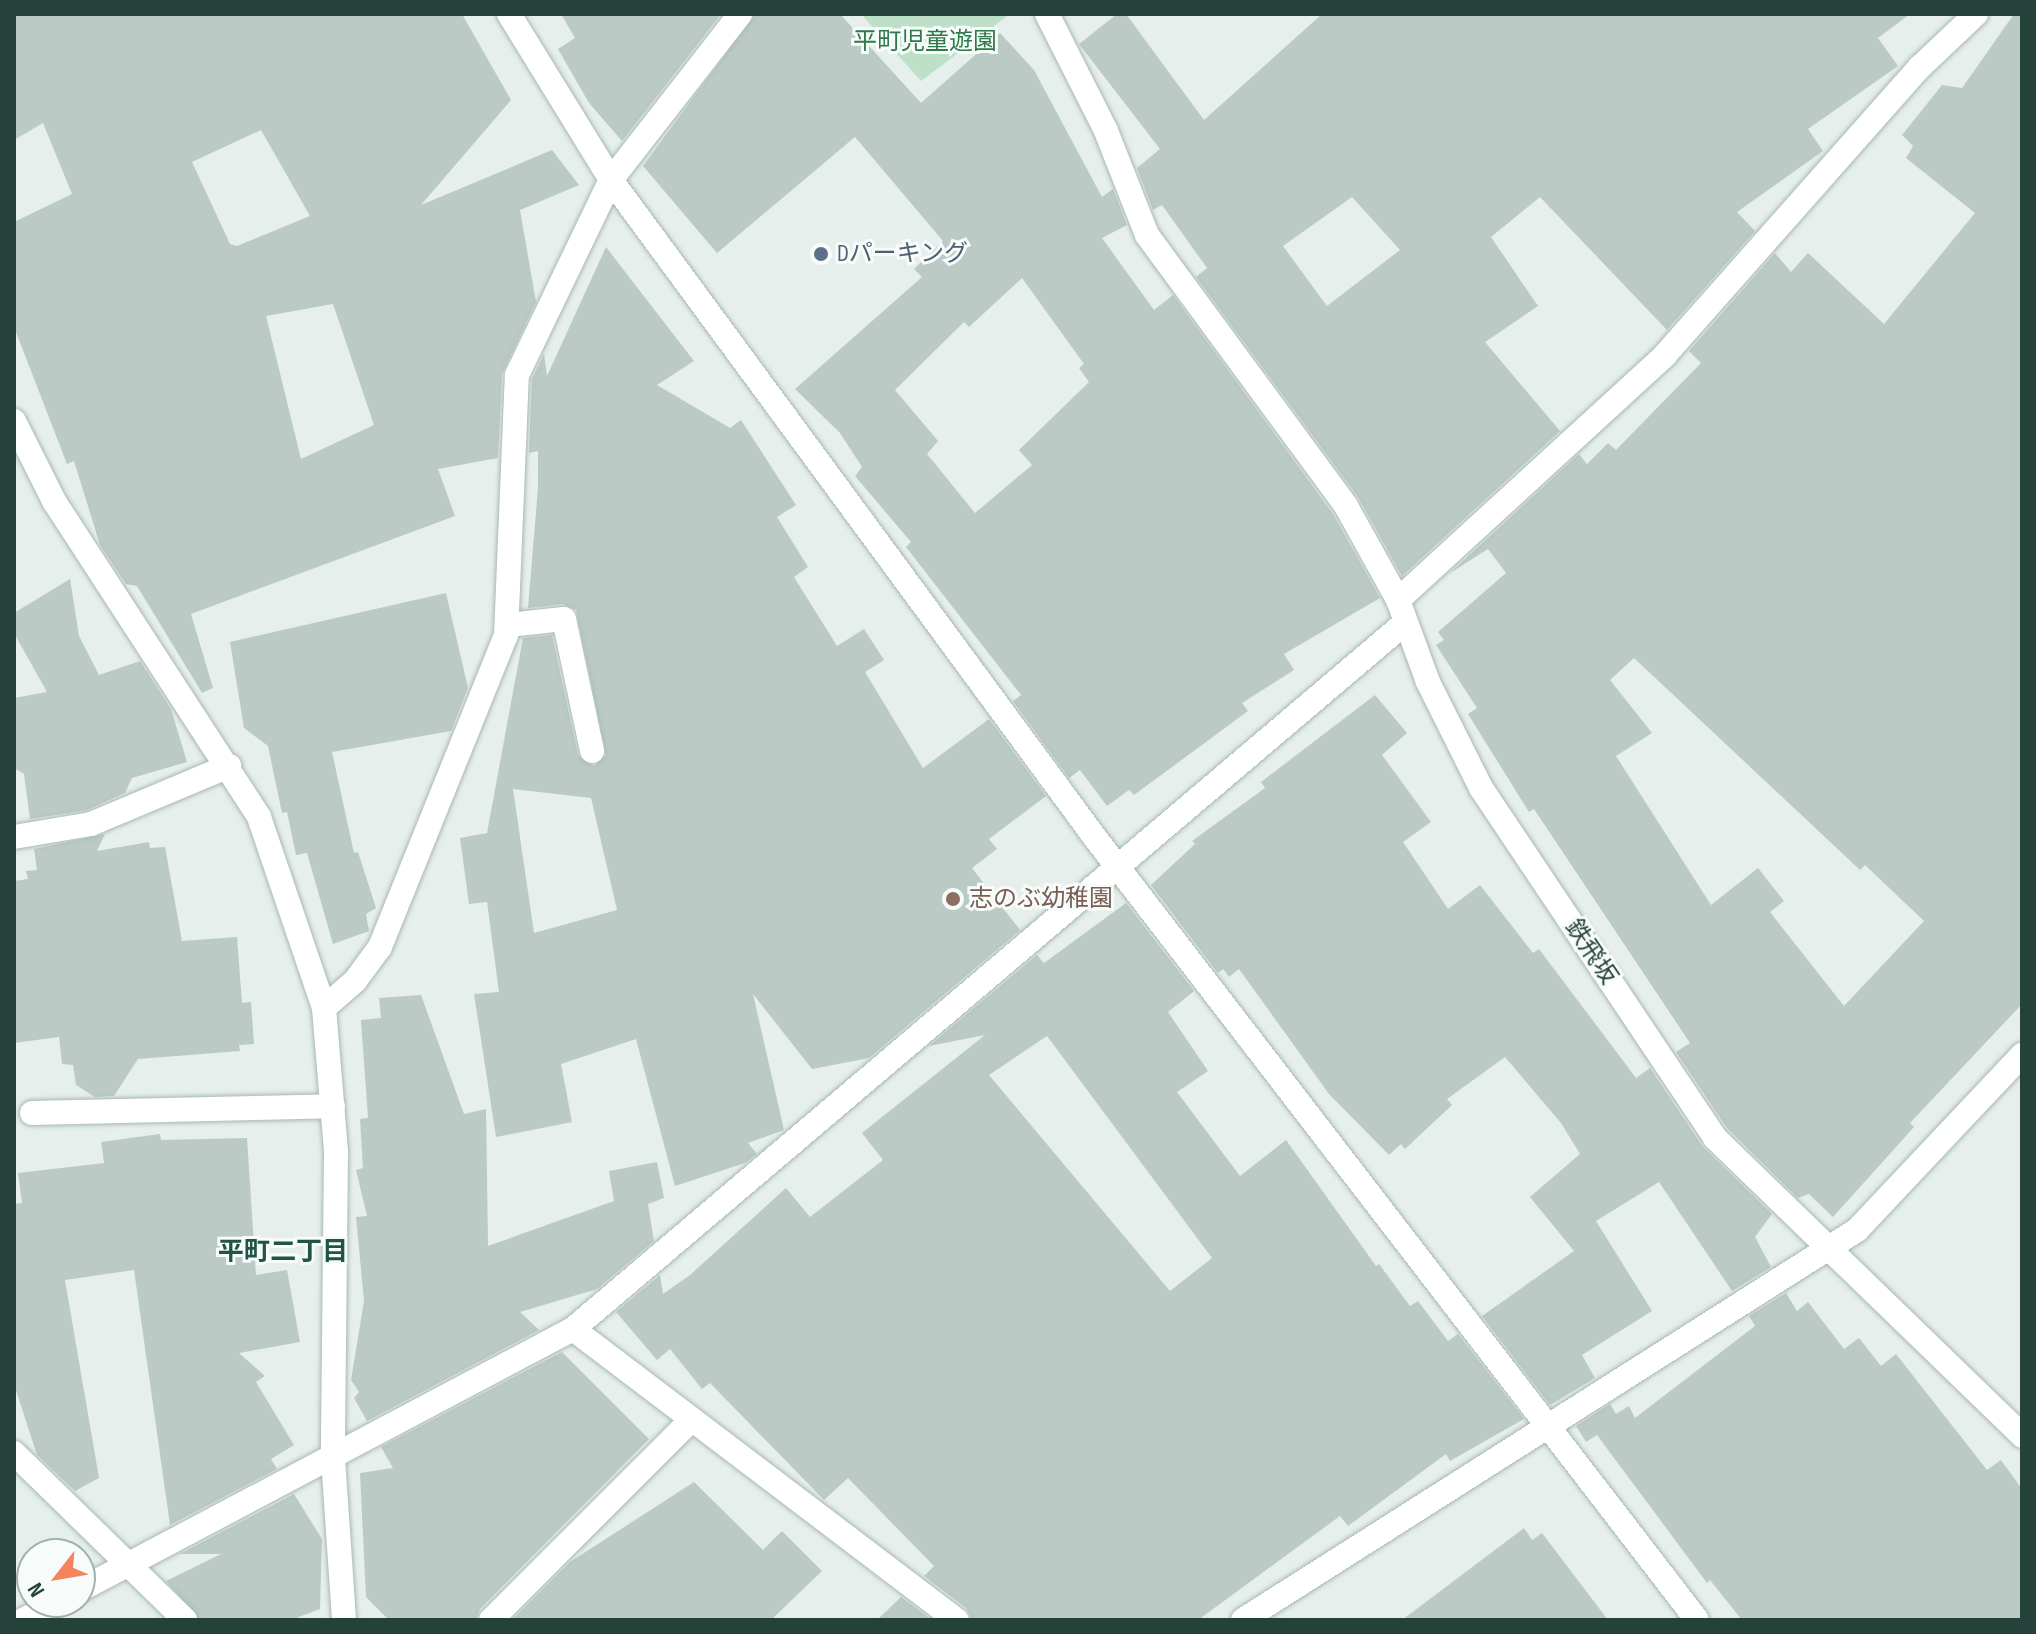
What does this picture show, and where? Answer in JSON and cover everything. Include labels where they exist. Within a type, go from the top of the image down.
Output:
[{"type":"street","points":[[509,14],[611,180],[1118,867],[1549,1423],[1697,1620]]},
{"type":"street","points":[[324,1008],[355,981],[380,947],[508,625],[517,375],[611,180],[739,14]]},
{"type":"street","name":"鉄飛坂","points":[[1047,14],[1106,131],[1147,235],[1346,506],[1402,611],[1481,788],[1715,1138],[2022,1436]]},
{"type":"street","points":[[96,1582],[573,1329],[1118,867],[1402,611],[1665,355],[1920,67],[1976,14]]},
{"type":"street","points":[[14,421],[54,501],[229,766],[259,817],[324,1008],[333,1106],[333,1458],[344,1620]]},
{"type":"street","points":[[508,625],[564,619],[592,751]]},
{"type":"street","points":[[14,837],[91,824],[229,766]]},
{"type":"street","points":[[1243,1620],[1857,1230],[2022,1055]]},
{"type":"street","points":[[32,1113],[333,1106]]},
{"type":"street","points":[[573,1329],[957,1620]]},
{"type":"street","points":[[491,1620],[692,1419]]},
{"type":"street","points":[[14,1453],[185,1620]]},
{"type":"green space","name":"平町児童遊園","points":[[861,14],[1010,14],[921,81]]},
{"type":"building","points":[[14,14],[462,14],[511,100],[421,205],[552,150],[579,185],[520,210],[536,302],[502,374],[498,458],[438,469],[455,516],[191,614],[213,688],[202,693],[137,586],[126,584],[100,545],[74,461],[67,464],[14,327],[14,222],[72,194],[43,123],[14,140]],"holes":[[[261,130],[310,216],[237,246],[230,244],[192,162]],[[333,304],[374,425],[301,459],[266,316]]]},
{"type":"building","points":[[561,14],[721,14],[622,141],[589,103],[558,49],[575,38]]},
{"type":"building","points":[[755,14],[840,14],[921,103],[1000,33],[1034,70],[1102,197],[1113,189],[1127,225],[1102,238],[1154,310],[1173,295],[1333,514],[1380,598],[1284,654],[1294,670],[1242,703],[1248,711],[1134,795],[1129,790],[1107,806],[1080,770],[1069,778],[1013,701],[1021,695],[906,547],[911,542],[855,476],[862,467],[840,433],[795,389],[922,277],[914,269],[943,241],[855,137],[717,253],[643,166]],"holes":[[[1022,278],[1084,364],[1079,368],[1089,382],[1019,450],[1032,465],[975,513],[927,454],[938,441],[895,390],[964,322],[969,327]]]},
{"type":"building","points":[[1117,14],[1126,14],[1204,120],[1322,14],[1910,14],[1878,38],[1898,66],[1808,129],[1823,151],[1737,212],[1755,231],[1667,330],[1540,197],[1491,237],[1538,306],[1485,342],[1560,431],[1402,576],[1358,497],[1196,277],[1207,268],[1162,205],[1153,210],[1137,168],[1160,149],[1079,44]],"holes":[[[1352,197],[1400,250],[1327,306],[1283,246]]]},
{"type":"building","points":[[2014,14],[2022,14],[2022,1004],[1910,1123],[1914,1127],[1833,1217],[1809,1194],[1798,1198],[1727,1128],[1676,1052],[1690,1043],[1534,809],[1529,812],[1468,714],[1477,708],[1436,645],[1444,640],[1438,632],[1506,573],[1488,549],[1450,573],[1579,454],[1587,464],[1608,443],[1616,450],[1701,363],[1689,351],[1775,253],[1791,272],[1808,253],[1884,324],[1975,213],[1906,158],[1913,146],[1902,135],[1942,85],[1962,88]],"holes":[[[1634,658],[1860,870],[1865,865],[1924,921],[1844,1006],[1770,912],[1784,901],[1758,868],[1711,905],[1616,756],[1652,733],[1610,680]]]},
{"type":"building","points":[[606,247],[694,361],[657,385],[730,428],[741,420],[796,505],[777,517],[808,567],[794,577],[837,646],[864,629],[884,660],[865,672],[923,768],[989,719],[1046,796],[989,839],[997,849],[972,868],[1020,930],[869,1058],[812,1069],[753,994],[784,1130],[748,1143],[757,1154],[745,1163],[675,1186],[636,1039],[561,1064],[572,1122],[496,1137],[474,994],[499,992],[487,902],[469,904],[460,838],[487,833],[523,638],[552,635],[578,755],[594,766],[606,755],[576,610],[563,604],[528,608],[538,488],[538,451],[529,453],[532,379],[544,354],[547,376]],"holes":[[[513,789],[591,798],[617,910],[534,933]]]},
{"type":"building","points":[[70,579],[79,636],[99,675],[140,661],[171,709],[187,762],[132,778],[125,793],[87,810],[30,819],[24,774],[14,768],[14,698],[47,692],[14,633],[14,613]]},
{"type":"building","points":[[446,593],[468,688],[451,731],[332,752],[354,853],[358,852],[376,908],[366,914],[369,931],[333,944],[307,853],[296,855],[287,812],[282,813],[268,746],[244,728],[230,642]]},
{"type":"building","points":[[1375,695],[1407,733],[1382,755],[1431,822],[1403,842],[1448,909],[1480,885],[1533,953],[1539,949],[1636,1078],[1650,1068],[1703,1147],[1772,1214],[1755,1237],[1771,1267],[1732,1291],[1659,1182],[1596,1221],[1652,1311],[1582,1355],[1595,1378],[1550,1405],[1482,1316],[1574,1251],[1530,1197],[1580,1154],[1561,1123],[1505,1057],[1447,1099],[1452,1105],[1405,1149],[1401,1144],[1389,1155],[1329,1094],[1239,969],[1229,977],[1223,969],[1218,973],[1151,885],[1195,844],[1192,841],[1265,788],[1261,782]]},
{"type":"building","points":[[105,834],[97,851],[149,842],[150,848],[165,847],[182,941],[237,937],[242,1003],[251,1002],[254,1044],[239,1045],[240,1051],[138,1059],[114,1096],[95,1097],[76,1085],[73,1065],[62,1064],[59,1037],[14,1043],[14,881],[28,879],[26,871],[37,870],[34,849]]},
{"type":"building","points":[[1126,903],[1194,991],[1168,1012],[1208,1071],[1177,1092],[1240,1176],[1286,1140],[1376,1266],[1379,1264],[1410,1306],[1418,1301],[1448,1341],[1458,1334],[1524,1419],[1450,1461],[1446,1454],[1348,1526],[1340,1516],[1198,1620],[972,1620],[966,1608],[924,1576],[934,1566],[848,1478],[824,1500],[710,1383],[702,1389],[670,1349],[657,1360],[616,1312],[660,1275],[663,1294],[690,1275],[786,1188],[810,1217],[883,1160],[862,1133],[985,1035],[929,1046],[1037,955],[1044,963]],"holes":[[[1047,1036],[1212,1258],[1170,1291],[989,1075]]]},
{"type":"building","points":[[421,995],[464,1114],[486,1109],[488,1246],[614,1201],[609,1171],[657,1162],[664,1198],[648,1204],[654,1241],[597,1289],[520,1312],[539,1330],[367,1421],[354,1398],[359,1392],[351,1380],[364,1301],[356,1217],[367,1216],[356,1170],[363,1168],[360,1119],[368,1118],[361,1020],[381,1018],[379,998]]},
{"type":"building","points":[[160,1134],[161,1140],[247,1138],[256,1275],[287,1270],[300,1342],[239,1353],[265,1376],[256,1382],[294,1445],[271,1459],[277,1469],[170,1525],[134,1270],[65,1280],[99,1478],[75,1491],[37,1455],[14,1384],[14,1204],[22,1203],[18,1173],[104,1163],[101,1142]]},
{"type":"building","points":[[1786,1293],[1797,1311],[1808,1302],[1844,1349],[1859,1338],[1881,1366],[1896,1354],[1987,1470],[2001,1460],[2022,1489],[2022,1620],[1742,1620],[1710,1580],[1707,1583],[1597,1435],[1586,1442],[1576,1426],[1610,1404],[1616,1414],[1629,1406],[1635,1418],[1755,1326],[1749,1316]]},
{"type":"building","points":[[562,1352],[649,1439],[480,1609],[476,1620],[389,1620],[366,1597],[360,1473],[393,1468],[381,1447]]},
{"type":"building","points":[[694,1482],[763,1550],[782,1531],[822,1571],[771,1620],[512,1620],[570,1562]]},
{"type":"building","points":[[294,1494],[322,1539],[320,1609],[291,1620],[200,1620],[166,1581],[221,1554],[180,1554]]},
{"type":"building","points":[[1524,1528],[1532,1540],[1542,1533],[1608,1620],[1402,1620]]},
{"type":"building","points":[[901,1597],[932,1620],[877,1620]]},
{"type":"place","name":"Dパーキング","points":[[821,254]]},
{"type":"place","name":"志のぶ幼稚園","points":[[953,899]]},
{"type":"district","name":"平町二丁目","points":[[283,1253]]}]
